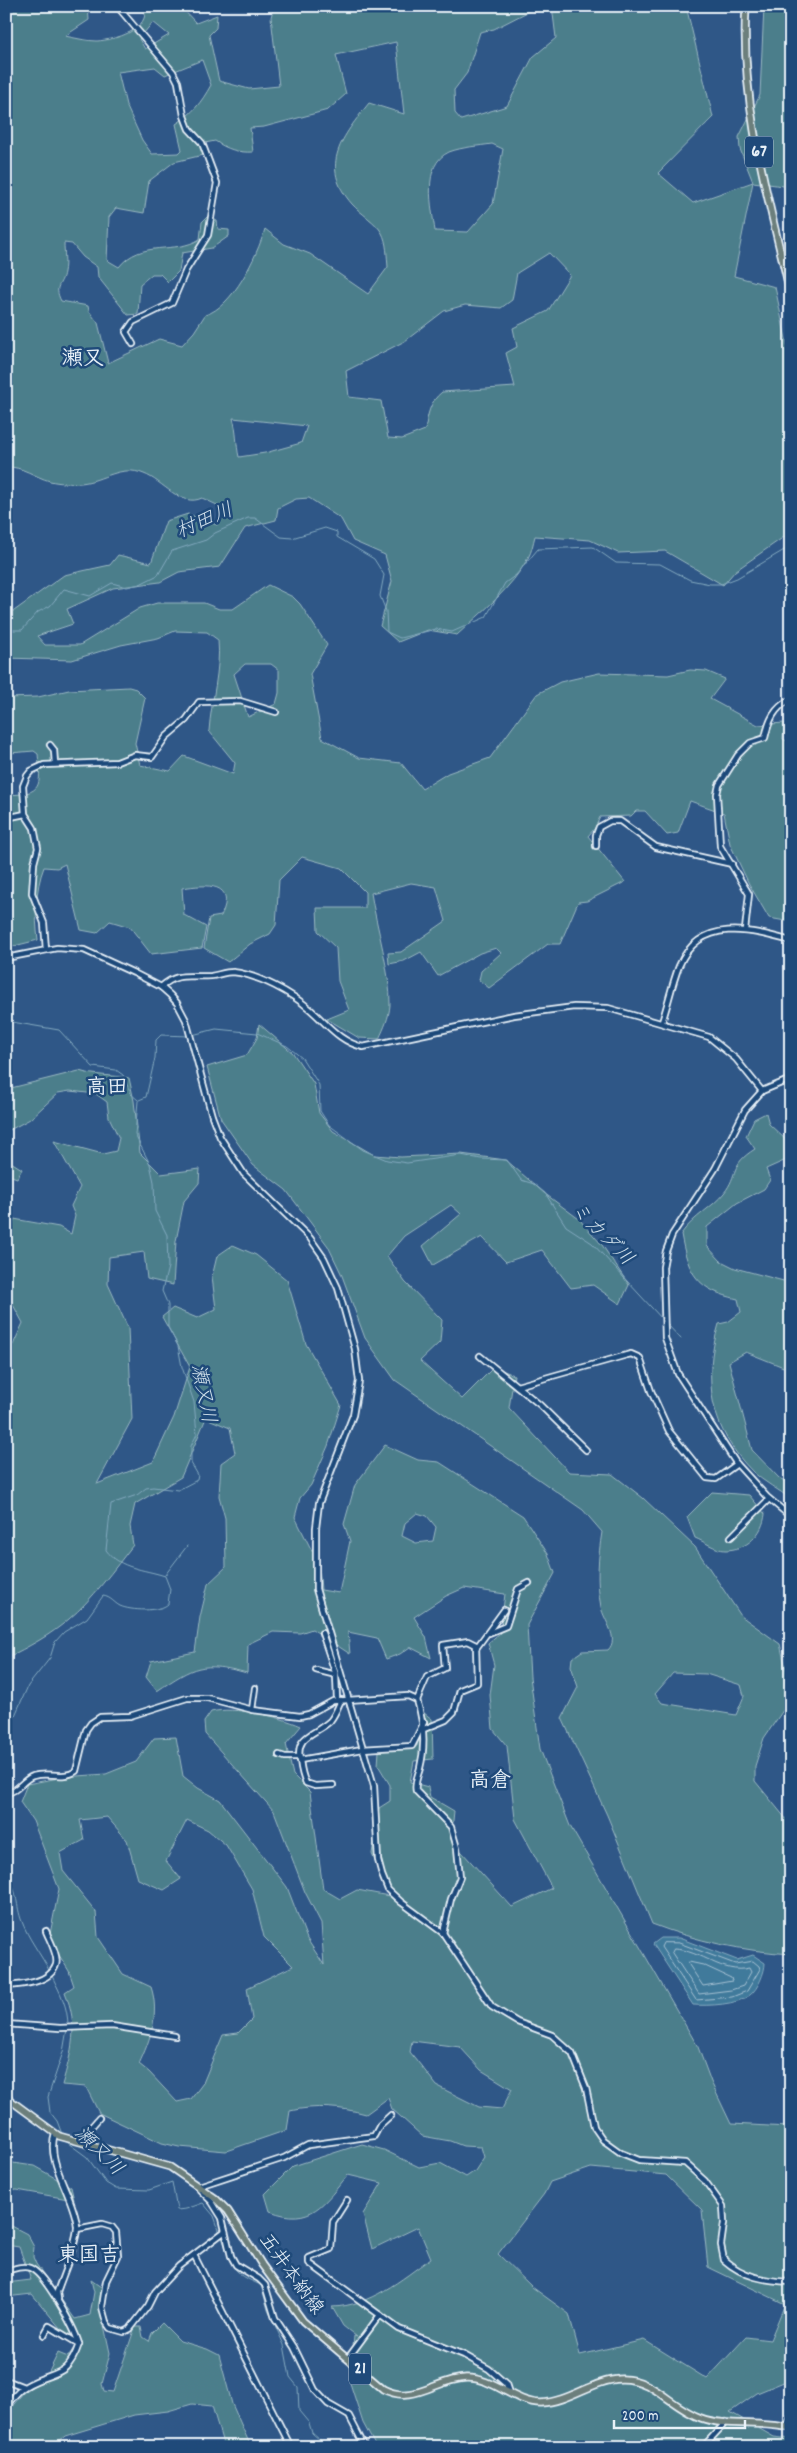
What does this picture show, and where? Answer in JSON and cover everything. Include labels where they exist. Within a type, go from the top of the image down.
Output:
[{"type":"main road","name":"67","points":[[746,6],[745,61],[750,106],[791,296]]},
{"type":"main road","name":"五井本納線","points":[[6,2097],[56,2134],[170,2166],[199,2186],[224,2207],[304,2321],[383,2390],[403,2396],[415,2394],[457,2379],[468,2378],[479,2379],[526,2400],[540,2403],[555,2400],[609,2380],[631,2379],[652,2388],[696,2416],[726,2422],[752,2422],[789,2427]]},
{"type":"street","points":[[117,6],[173,72],[178,82],[190,130],[202,143],[217,183],[208,235],[186,270],[176,298],[170,305],[129,325],[126,332],[133,344]]},
{"type":"street","points":[[745,930],[749,894],[720,846],[718,833],[719,784],[750,743],[765,738],[770,719],[778,708],[791,699]]},
{"type":"street","points":[[46,950],[44,923],[32,893],[38,842],[34,828],[25,814],[23,786],[26,776],[40,766],[117,762],[135,755],[152,757],[166,737],[186,720],[198,702],[240,701],[276,712]]},
{"type":"street","points":[[50,745],[54,750],[55,764]]},
{"type":"street","points":[[6,818],[25,814]]},
{"type":"street","points":[[596,846],[596,835],[599,827],[610,821],[620,821],[656,847],[732,864]]},
{"type":"street","points":[[662,1022],[680,965],[690,950],[705,937],[725,930],[745,930],[791,942]]},
{"type":"street","points":[[6,958],[70,947],[84,950],[161,987],[177,1002],[186,1020],[212,1116],[220,1137],[244,1174],[310,1238],[324,1258],[338,1288],[359,1364],[358,1397],[319,1503],[314,1558],[316,1589],[374,1786],[378,1860],[388,1890],[443,1933],[492,2007],[517,2022],[552,2035],[572,2054],[586,2088],[594,2128],[603,2140],[620,2153],[639,2160],[678,2161],[691,2166],[715,2192],[723,2206],[724,2223],[721,2245],[724,2260],[759,2279],[791,2282]]},
{"type":"street","points":[[161,987],[168,980],[179,976],[210,976],[231,972],[246,974],[296,999],[335,1034],[363,1047],[514,1015],[574,1007],[608,1008],[698,1032],[717,1042],[736,1059],[762,1091]]},
{"type":"street","points":[[791,1080],[762,1091],[745,1110],[716,1169],[672,1235],[663,1267],[664,1327],[671,1360],[686,1388],[737,1464],[769,1499],[791,1517]]},
{"type":"street","points":[[517,1386],[627,1355],[634,1355],[640,1358],[651,1391],[669,1431],[707,1478],[716,1479],[737,1464]]},
{"type":"street","points":[[480,1356],[517,1386],[586,1450]]},
{"type":"street","points":[[731,1537],[769,1499]]},
{"type":"street","points":[[489,1633],[506,1626],[516,1591],[529,1583]]},
{"type":"street","points":[[477,1647],[504,1610]]},
{"type":"street","points":[[322,1633],[336,1675],[339,1700],[330,1720],[308,1736],[300,1745],[299,1759],[304,1778],[310,1786],[333,1785]]},
{"type":"street","points":[[424,1729],[446,1720],[456,1708],[460,1690],[477,1683],[477,1647],[473,1642],[468,1641],[443,1646],[445,1668],[428,1677],[417,1700],[424,1722],[424,1729],[416,1791],[451,1826],[455,1835],[460,1868],[458,1884],[451,1899],[443,1933]]},
{"type":"street","points":[[316,1670],[336,1675]]},
{"type":"street","points":[[252,1710],[254,1688]]},
{"type":"street","points":[[6,1793],[15,1791],[33,1776],[70,1775],[76,1771],[86,1730],[91,1723],[100,1717],[130,1716],[187,1698],[207,1698],[252,1710],[300,1716],[309,1714],[339,1700],[408,1696],[417,1700]]},
{"type":"street","points":[[279,1755],[299,1759],[362,1748],[412,1746],[424,1722]]},
{"type":"street","points":[[6,1986],[32,1982],[51,1973],[56,1965],[56,1959],[46,1931]]},
{"type":"street","points":[[6,2024],[60,2028],[112,2026],[175,2036]]},
{"type":"street","points":[[364,2447],[350,2416],[328,2404],[315,2390],[294,2347],[275,2318],[265,2286],[258,2279],[236,2265],[231,2256],[218,2209],[200,2190],[199,2186],[284,2158],[308,2145],[374,2136],[380,2125],[391,2115]]},
{"type":"street","points":[[79,2141],[99,2118]]},
{"type":"street","points":[[56,2134],[52,2154],[70,2198],[77,2229],[57,2292],[58,2300]]},
{"type":"street","points":[[347,2200],[333,2222],[331,2249],[312,2255],[309,2258],[309,2263],[408,2333],[464,2356],[489,2369],[506,2384],[509,2393]]},
{"type":"street","points":[[77,2229],[102,2224],[112,2227],[116,2232],[118,2256],[106,2281],[102,2307],[106,2322],[110,2328],[124,2332],[130,2329],[148,2306],[155,2292],[179,2266],[225,2231]]},
{"type":"street","points":[[194,2255],[291,2447]]},
{"type":"street","points":[[6,2270],[24,2266],[34,2270],[58,2300],[79,2344]]},
{"type":"street","points":[[348,2358],[380,2315]]},
{"type":"street","points":[[44,2334],[50,2326],[79,2344]]},
{"type":"street","points":[[6,2406],[24,2387],[63,2371],[79,2344]]},
{"type":"street","points":[[6,2380],[24,2387]]},
{"type":"street","points":[[789,2427],[791,2417]]},
{"type":"street","points":[[703,2447],[726,2422]]},
{"type":"green space","points":[[6,6],[88,6],[89,20],[65,36],[93,41],[113,38],[130,32],[142,21],[145,14],[144,6],[180,6],[196,23],[217,15],[216,28],[209,35],[219,81],[249,89],[279,86],[271,17],[274,6],[539,6],[494,29],[480,32],[467,73],[454,90],[455,113],[461,120],[507,106],[533,57],[556,38],[552,6],[593,6],[595,9],[616,10],[617,6],[686,6],[713,117],[658,173],[693,203],[753,182],[734,276],[775,287],[791,363],[791,532],[735,571],[723,585],[665,551],[618,553],[590,540],[535,536],[529,555],[514,579],[496,599],[457,635],[428,630],[398,642],[380,626],[392,581],[385,555],[353,541],[341,519],[309,498],[296,499],[278,508],[276,520],[245,528],[220,567],[179,572],[160,582],[113,588],[67,609],[73,624],[37,636],[45,645],[80,645],[140,608],[157,603],[204,603],[219,609],[233,609],[268,585],[293,597],[300,604],[327,645],[310,674],[322,738],[359,758],[401,763],[422,789],[448,773],[490,758],[537,694],[560,682],[599,673],[668,675],[690,670],[706,671],[725,679],[710,699],[758,725],[784,723],[783,739],[791,743],[791,922],[769,918],[749,884],[730,844],[724,813],[690,801],[678,833],[667,835],[645,811],[636,811],[631,816],[600,817],[595,828],[588,836],[625,882],[587,901],[578,902],[560,944],[548,944],[489,988],[479,980],[481,971],[501,953],[496,948],[480,953],[438,976],[421,952],[404,961],[389,964],[388,953],[401,952],[446,921],[436,887],[411,883],[371,893],[390,993],[389,1014],[379,1039],[359,1038],[327,1019],[349,1010],[338,981],[336,948],[318,931],[317,908],[365,908],[365,892],[341,868],[302,857],[279,880],[276,925],[270,934],[250,944],[228,962],[204,948],[209,918],[221,916],[225,905],[225,897],[222,891],[210,886],[182,888],[184,915],[206,927],[202,948],[151,954],[130,927],[110,921],[97,933],[81,930],[65,864],[57,868],[44,867],[36,903],[38,940],[14,946],[6,940],[6,795],[27,793],[33,790],[39,781],[39,774],[38,754],[34,751],[10,753],[6,747],[6,698],[38,697],[69,690],[129,687],[136,689],[145,698],[135,743],[140,765],[170,771],[184,756],[233,774],[235,763],[209,731],[219,651],[218,640],[207,632],[175,631],[158,638],[121,645],[72,660],[6,658],[6,609],[14,611],[64,575],[110,565],[118,555],[151,563],[166,521],[188,514],[217,525],[222,512],[217,505],[202,498],[194,500],[179,497],[151,477],[136,471],[120,472],[89,482],[69,483],[50,481],[23,470],[6,467]],"holes":[[[153,22],[169,35],[145,49],[139,39]],[[396,42],[404,114],[369,103],[343,139],[338,151],[336,164],[337,176],[342,190],[352,204],[379,229],[385,241],[388,267],[368,294],[310,254],[284,244],[265,229],[250,266],[234,291],[225,302],[205,315],[194,332],[182,345],[159,339],[108,363],[98,323],[89,311],[88,306],[61,301],[59,296],[58,288],[65,269],[64,243],[72,244],[83,257],[97,267],[98,277],[128,315],[138,314],[140,284],[152,274],[160,274],[168,282],[179,271],[182,253],[212,248],[229,236],[229,230],[218,229],[217,221],[208,216],[202,222],[200,239],[190,244],[137,253],[128,258],[119,267],[107,260],[109,217],[116,208],[144,213],[149,181],[174,162],[203,155],[205,143],[215,141],[233,150],[253,152],[250,128],[264,127],[328,110],[346,94],[336,55]],[[202,60],[211,85],[196,107],[176,124],[182,150],[179,153],[152,154],[142,140],[126,105],[118,72],[155,67],[165,75]],[[492,144],[503,149],[493,204],[468,232],[435,231],[430,188],[431,177],[440,158],[449,152]],[[549,253],[570,275],[548,311],[513,328],[517,347],[506,353],[515,387],[442,392],[432,404],[425,430],[402,439],[388,438],[381,401],[349,397],[346,371],[405,341],[444,311],[465,305],[501,308],[512,300],[517,273]],[[233,418],[307,426],[301,443],[265,453],[239,457]],[[245,664],[271,664],[279,670],[279,693],[276,704],[248,717],[234,674]]]},
{"type":"green space","points":[[764,6],[791,6],[791,187],[753,182],[740,149],[739,137],[760,95]]},
{"type":"green space","points":[[259,1024],[293,1053],[314,1084],[319,1113],[333,1131],[374,1155],[401,1157],[461,1154],[506,1160],[544,1193],[579,1219],[602,1245],[629,1285],[620,1304],[593,1285],[571,1288],[542,1250],[506,1262],[482,1237],[433,1265],[423,1246],[461,1214],[451,1205],[404,1236],[387,1256],[405,1282],[442,1320],[440,1342],[420,1361],[462,1399],[494,1367],[514,1375],[509,1408],[569,1472],[612,1474],[643,1498],[695,1547],[741,1616],[780,1644],[787,1673],[786,1706],[764,1738],[755,1766],[755,1781],[791,1825],[791,1954],[720,1944],[652,1924],[607,1815],[562,1718],[578,1687],[571,1666],[572,1658],[582,1651],[608,1650],[611,1645],[612,1635],[601,1607],[598,1588],[602,1532],[583,1510],[395,1380],[365,1338],[341,1273],[328,1246],[286,1190],[253,1165],[221,1119],[207,1067],[247,1055],[257,1038]],"holes":[[[673,1673],[706,1674],[741,1685],[744,1696],[736,1715],[662,1703],[655,1694]]]},
{"type":"green space","points":[[79,1071],[129,1078],[134,1101],[140,1153],[161,1174],[200,1169],[199,1183],[184,1201],[176,1241],[173,1285],[147,1279],[144,1252],[109,1257],[108,1284],[128,1328],[132,1419],[97,1484],[153,1462],[174,1417],[190,1367],[162,1317],[173,1308],[197,1318],[216,1309],[212,1277],[217,1256],[233,1245],[256,1255],[287,1280],[306,1344],[341,1405],[328,1446],[311,1485],[300,1498],[295,1517],[319,1565],[321,1590],[339,1593],[350,1541],[344,1524],[355,1485],[385,1445],[418,1460],[439,1462],[523,1516],[548,1554],[555,1573],[527,1625],[530,1677],[540,1749],[570,1826],[698,2047],[711,2082],[731,2124],[788,2127],[791,2120],[791,2379],[757,2393],[730,2412],[774,2437],[791,2439],[791,2447],[376,2447],[363,2423],[350,2383],[354,2336],[357,2337],[343,2326],[332,2307],[346,2306],[372,2297],[397,2283],[431,2258],[418,2227],[372,2249],[363,2214],[382,2183],[348,2175],[324,2203],[316,2210],[307,2214],[297,2216],[284,2215],[270,2211],[265,2194],[293,2166],[362,2144],[384,2150],[419,2167],[440,2163],[466,2177],[475,2171],[484,2157],[481,2147],[463,2146],[450,2141],[422,2136],[392,2109],[388,2098],[366,2114],[328,2108],[290,2111],[287,2130],[226,2151],[179,2147],[162,2143],[99,2113],[86,2087],[62,2085],[69,2061],[73,2028],[72,2016],[65,1992],[74,1986],[69,1971],[49,1939],[59,1889],[33,1821],[20,1802],[27,1784],[64,1777],[106,1774],[136,1762],[154,1738],[176,1737],[183,1776],[198,1788],[220,1800],[287,1887],[307,1939],[324,1965],[321,1923],[305,1892],[274,1811],[205,1734],[204,1722],[211,1712],[232,1710],[269,1716],[301,1726],[286,1744],[293,1775],[310,1792],[323,1889],[340,1899],[357,1890],[389,1896],[372,1854],[379,1808],[390,1801],[390,1785],[378,1765],[379,1751],[417,1746],[424,1713],[432,1719],[433,1759],[414,1761],[410,1782],[428,1787],[430,1797],[454,1811],[451,1840],[512,1907],[552,1888],[515,1819],[507,1746],[493,1729],[490,1695],[494,1665],[488,1643],[500,1633],[505,1594],[464,1588],[446,1596],[414,1617],[426,1637],[431,1658],[410,1647],[400,1654],[386,1659],[377,1638],[348,1632],[350,1654],[312,1629],[300,1633],[273,1632],[248,1644],[247,1673],[219,1667],[199,1668],[180,1676],[157,1691],[146,1677],[151,1661],[195,1652],[200,1617],[208,1584],[226,1567],[225,1518],[219,1496],[221,1463],[235,1453],[230,1428],[206,1418],[181,1477],[135,1504],[130,1526],[133,1545],[102,1584],[86,1603],[62,1625],[6,1658],[6,1344],[13,1345],[23,1323],[6,1292],[6,1236],[11,1238],[14,1219],[59,1227],[71,1234],[75,1216],[71,1206],[80,1187],[54,1141],[103,1154],[116,1151],[119,1138],[109,1117],[107,1102],[96,1094],[70,1091],[58,1093],[30,1119],[6,1132],[6,1087],[11,1088]],"holes":[[[417,1513],[427,1516],[436,1527],[433,1541],[416,1543],[402,1536],[405,1523]],[[107,1817],[127,1840],[138,1879],[164,1890],[181,1879],[166,1861],[187,1820],[208,1830],[226,1845],[252,1889],[264,1937],[293,1966],[247,1988],[252,2019],[238,2033],[223,2035],[203,2083],[191,2099],[177,2102],[139,2064],[147,2046],[152,2027],[154,1997],[151,1987],[123,1974],[98,1937],[96,1912],[63,1871],[60,1853],[84,1840],[80,1820]],[[412,2041],[460,2047],[481,2070],[512,2089],[502,2109],[479,2107],[437,2086],[410,2052]],[[591,2168],[666,2175],[702,2210],[708,2267],[785,2304],[770,2340],[746,2337],[707,2379],[644,2340],[580,2355],[569,2314],[532,2287],[498,2254],[544,2194],[550,2182]]]},
{"type":"green space","points":[[766,1113],[769,1124],[786,1140],[786,1160],[766,1169],[770,1180],[764,1189],[737,1203],[707,1227],[707,1246],[721,1261],[735,1268],[791,1283],[791,1370],[746,1352],[729,1362],[752,1450],[779,1478],[791,1484],[791,1499],[753,1472],[738,1456],[727,1439],[719,1421],[711,1385],[714,1345],[719,1324],[728,1322],[741,1312],[738,1299],[713,1291],[697,1278],[687,1260],[681,1234],[724,1193],[741,1160],[755,1149],[746,1136],[754,1119]]},
{"type":"green space","points":[[6,1159],[22,1169],[17,1178],[6,1174]]},
{"type":"green space","points":[[712,1492],[749,1495],[765,1514],[761,1528],[747,1544],[733,1549],[721,1550],[695,1538],[687,1517]]},
{"type":"green space","points":[[6,2162],[34,2166],[71,2187],[74,2200],[17,2190],[6,2191]]},
{"type":"green space","points":[[6,2223],[27,2234],[34,2247],[33,2257],[36,2264],[75,2319],[90,2315],[94,2292],[91,2280],[108,2292],[100,2307],[110,2353],[102,2384],[104,2391],[113,2392],[135,2327],[141,2327],[143,2337],[149,2341],[152,2333],[162,2323],[180,2341],[207,2349],[219,2355],[232,2404],[251,2447],[224,2447],[212,2406],[192,2404],[168,2411],[134,2415],[65,2436],[53,2447],[6,2447],[6,2414],[23,2393],[47,2376],[58,2353],[68,2357],[75,2346],[32,2294],[6,2297],[6,2283],[31,2280],[19,2247],[6,2245]]},
{"type":"water","points":[[661,1938],[679,1938],[737,1960],[753,1955],[765,1963],[765,1967],[756,1989],[750,1995],[738,2001],[723,2004],[693,2005],[653,1944]]},
{"type":"waterway","name":"村田川","points":[[6,630],[22,630],[38,612],[50,606],[64,589],[90,596],[112,583],[127,587],[140,584],[158,575],[172,551],[206,540],[215,533],[248,518],[255,518],[281,537],[292,538],[325,528],[337,532],[337,537],[374,559],[384,575],[380,596],[386,611],[387,632],[400,638],[436,629],[452,632],[486,617],[505,583],[516,575],[538,549],[593,547],[616,563],[660,564],[690,580],[721,584],[737,578],[791,546]]},
{"type":"waterway","name":"瀬又川","points":[[6,1021],[59,1030],[93,1067],[116,1070],[123,1075],[131,1094],[138,1100]]},
{"type":"waterway","name":"ミカダ川","points":[[192,1035],[216,1029],[257,1033],[287,1046],[302,1058],[319,1085],[320,1111],[329,1125],[363,1150],[387,1160],[407,1163],[461,1155],[481,1159],[507,1160],[521,1180],[534,1184],[545,1193],[566,1226],[592,1243],[663,1320]]},
{"type":"waterway","name":"ミカダ川","points":[[139,1100],[146,1097],[155,1058],[156,1040],[161,1035],[188,1036]]},
{"type":"waterway","name":"瀬又川","points":[[6,1736],[28,1686],[50,1658],[55,1642],[64,1632],[87,1618],[103,1596],[120,1606],[131,1609],[145,1610],[164,1607],[168,1604],[170,1589],[165,1576],[125,1565],[106,1550],[111,1504],[137,1495],[146,1488],[178,1490],[197,1480],[198,1475],[191,1463],[191,1446],[197,1434],[194,1402],[182,1367],[178,1346],[168,1327],[168,1305],[162,1291],[168,1267],[167,1235],[155,1211],[154,1182],[150,1164],[135,1135],[138,1101]]},
{"type":"waterway","name":"ミカダ川","points":[[667,1324],[681,1339]]},
{"type":"waterway","points":[[165,1575],[187,1546]]},
{"type":"waterway","name":"瀬又川","points":[[6,1875],[15,1892],[19,1913],[24,1926],[50,1972]]},
{"type":"waterway","name":"瀬又川","points":[[52,1976],[65,2006],[68,2026]]},
{"type":"waterway","name":"瀬又川","points":[[62,2134],[57,2121],[50,2112],[48,2097],[63,2052],[67,2029]]},
{"type":"waterway","name":"瀬又川","points":[[64,2140],[87,2157],[106,2183],[116,2189],[149,2190],[172,2182],[177,2210],[203,2203],[214,2216],[220,2233]]},
{"type":"waterway","name":"瀬又川","points":[[222,2237],[231,2262],[238,2272],[261,2285],[268,2310],[284,2345],[290,2377],[298,2387],[299,2411],[309,2423],[312,2433],[328,2447]]},
{"type":"district","name":"瀬又","points":[[83,360]]},
{"type":"district","name":"高田","points":[[107,1089]]},
{"type":"district","name":"高倉","points":[[490,1782]]},
{"type":"district","name":"東国吉","points":[[89,2257]]}]
